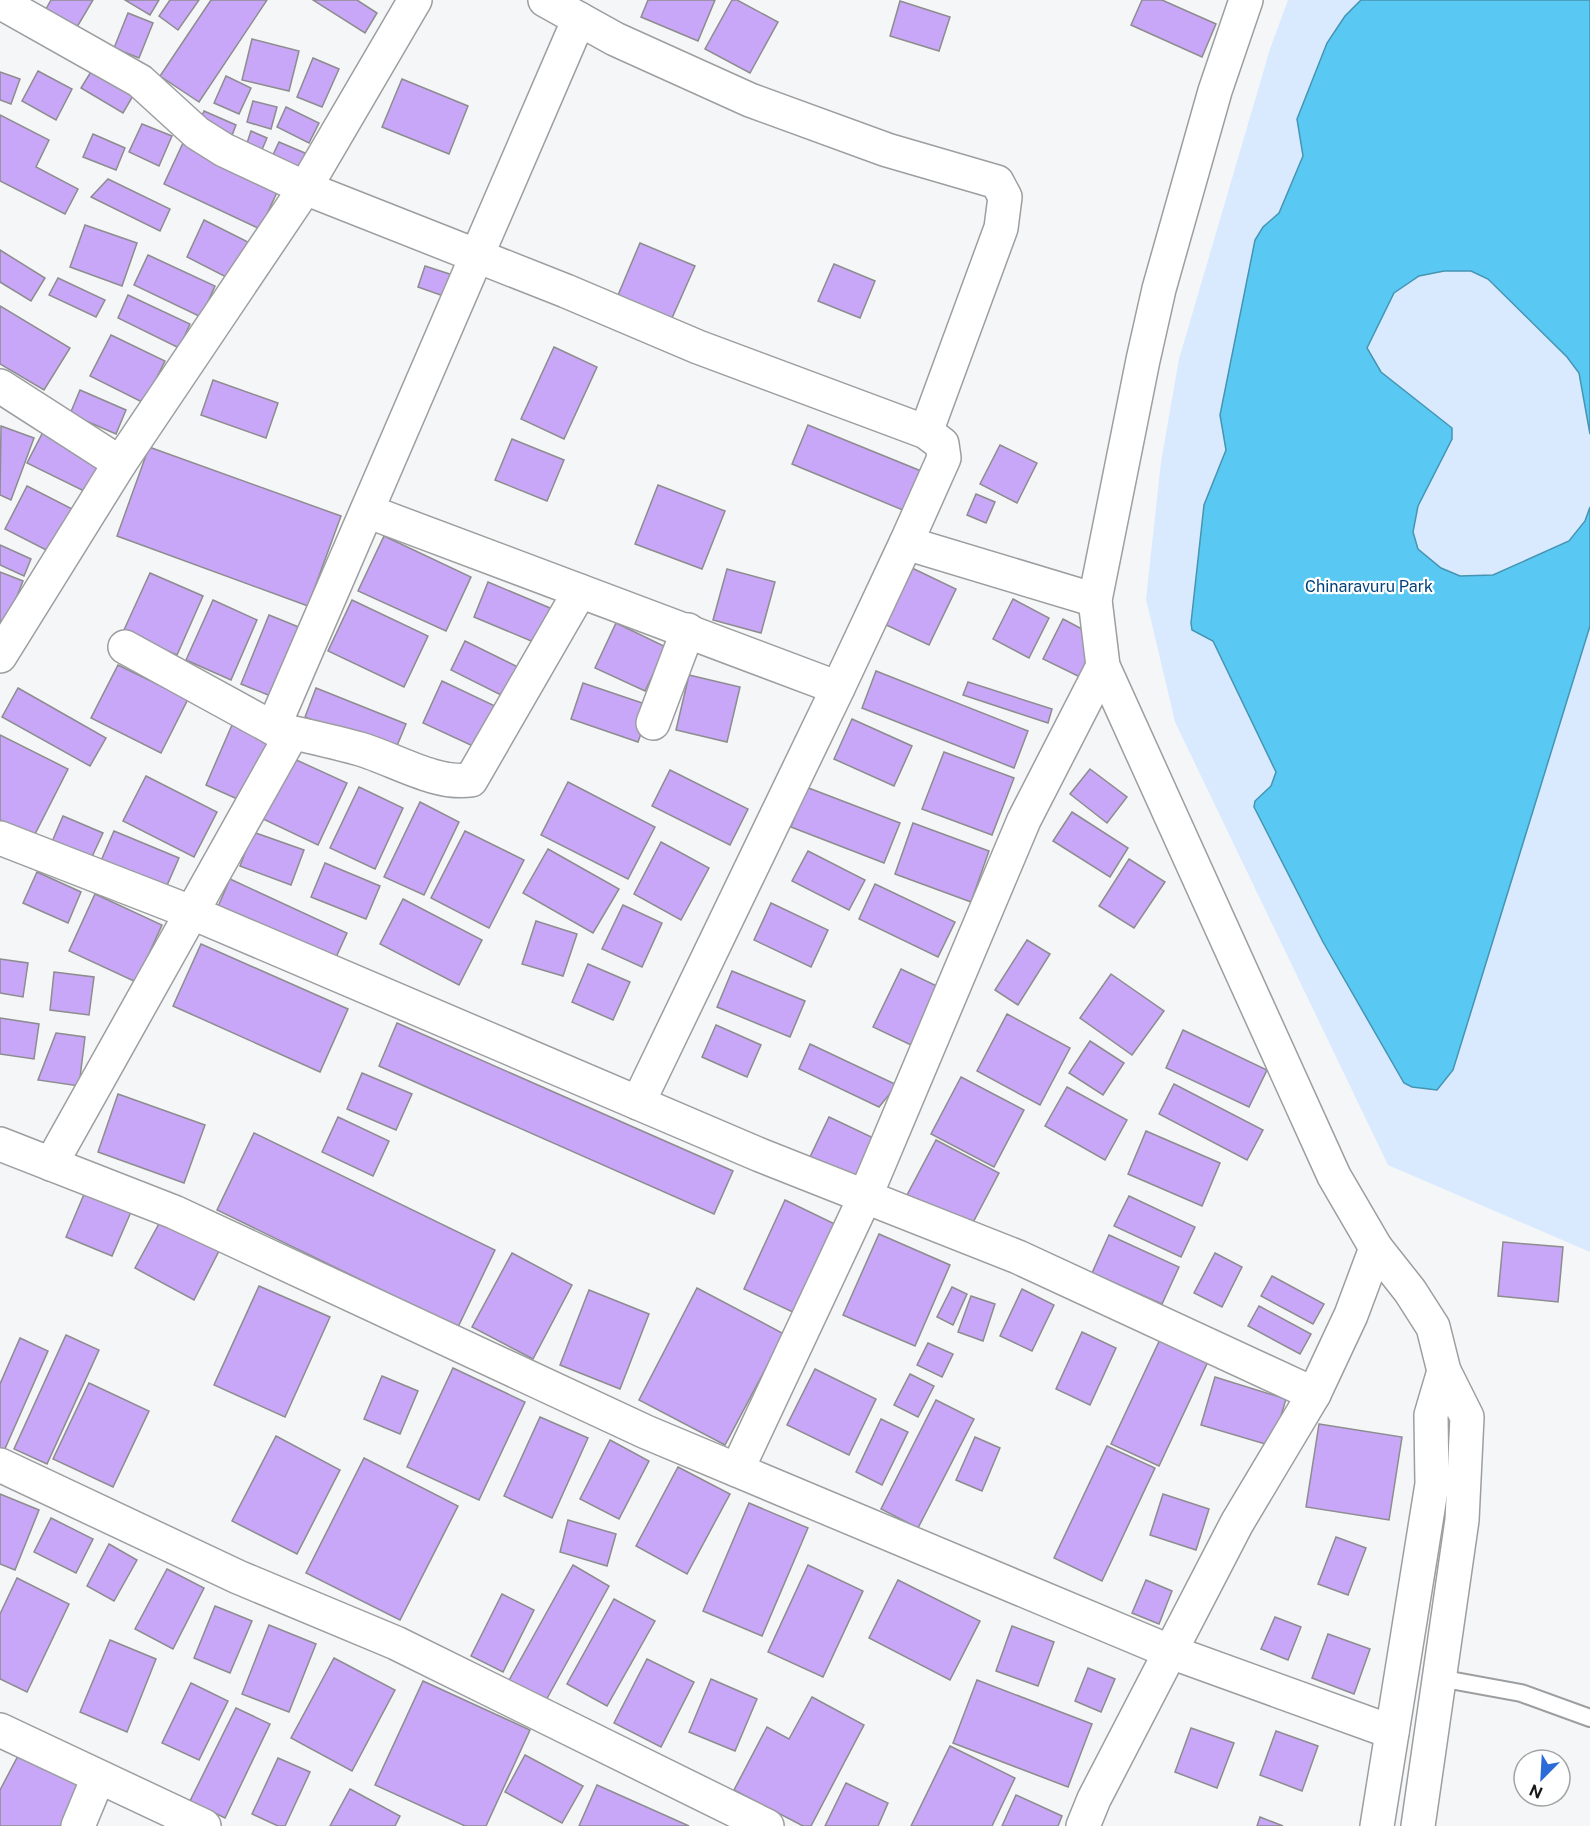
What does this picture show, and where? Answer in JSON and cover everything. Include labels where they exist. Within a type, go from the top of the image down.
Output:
[{"type":"street","points":[[545,0],[615,39],[750,100],[887,150],[997,182],[1005,197],[1001,228],[926,432]]},
{"type":"street","points":[[1246,0],[1215,91],[1159,289],[1095,600],[1103,666],[1334,1176],[1376,1248],[1410,1291],[1433,1327],[1444,1371],[1467,1417],[1462,1520],[1418,1826]]},
{"type":"street","points":[[3,644],[120,463],[304,188],[403,4]]},
{"type":"street","points":[[3,12],[140,81],[197,133],[224,150],[304,188],[566,291],[698,347],[926,432],[942,444],[944,458],[906,543],[638,1103]]},
{"type":"street","points":[[51,1164],[129,1022],[193,913],[282,733],[367,511],[579,19]]},
{"type":"street","points":[[0,386],[120,463]]},
{"type":"street","points":[[367,511],[838,688]]},
{"type":"street","points":[[906,543],[1095,600]]},
{"type":"street","points":[[282,733],[361,750],[432,774],[461,781],[471,780],[580,591]]},
{"type":"street","points":[[653,723],[688,630]]},
{"type":"street","points":[[125,647],[282,733],[350,766]]},
{"type":"street","points":[[737,1470],[866,1197],[1024,820],[1103,666]]},
{"type":"street","points":[[0,838],[193,913],[638,1103],[1018,1257],[1314,1394]]},
{"type":"street","points":[[0,1144],[174,1212],[646,1432],[1171,1652],[1392,1732]]},
{"type":"street","points":[[1083,1826],[1094,1799],[1237,1523],[1314,1394],[1350,1315],[1376,1248]]},
{"type":"street","points":[[1377,1826],[1432,1484],[1431,1415],[1444,1371]]},
{"type":"street","points":[[0,1465],[238,1577],[396,1643],[767,1826]]},
{"type":"street","points":[[0,1730],[204,1826]]},
{"type":"street","points":[[78,1826],[98,1778]]},
{"type":"lane","points":[[1439,1678],[1521,1693],[1590,1718]]},
{"type":"green space","name":"Chinaravuru Park","points":[[1288,0],[1590,0],[1590,1252],[1388,1165],[1175,722],[1146,599],[1161,462],[1179,359],[1270,49]]},
{"type":"water","name":"Chinaravuru Park","points":[[1361,0],[1590,0],[1590,434],[1579,373],[1567,357],[1488,279],[1471,271],[1444,271],[1419,276],[1394,293],[1367,348],[1381,372],[1452,428],[1452,439],[1418,506],[1413,532],[1418,549],[1441,568],[1460,576],[1493,575],[1569,541],[1585,521],[1590,507],[1590,626],[1453,1070],[1437,1090],[1412,1087],[1404,1083],[1323,942],[1254,807],[1255,801],[1271,786],[1276,772],[1213,641],[1192,630],[1191,623],[1204,505],[1226,450],[1220,415],[1255,240],[1263,227],[1279,213],[1303,156],[1297,119],[1327,43],[1345,16]]},
{"type":"building","points":[[51,0],[93,0],[77,27],[46,9]]},
{"type":"building","points":[[125,0],[159,0],[150,15]]},
{"type":"building","points":[[170,0],[199,0],[178,30],[159,16]]},
{"type":"building","points":[[211,0],[267,0],[199,102],[160,76]]},
{"type":"building","points":[[313,0],[357,0],[377,13],[365,33]]},
{"type":"building","points":[[648,0],[715,0],[698,41],[641,17]]},
{"type":"building","points":[[732,0],[737,0],[778,22],[750,73],[705,49]]},
{"type":"building","points":[[1142,0],[1162,0],[1216,24],[1202,57],[1131,25]]},
{"type":"building","points":[[900,1],[950,17],[939,51],[890,36]]},
{"type":"building","points":[[128,13],[153,23],[139,58],[114,48]]},
{"type":"building","points":[[252,39],[299,51],[289,91],[242,80]]},
{"type":"building","points":[[313,58],[339,69],[322,107],[297,97]]},
{"type":"building","points":[[92,70],[134,94],[123,113],[81,88]]},
{"type":"building","points":[[38,71],[72,89],[56,120],[22,101]]},
{"type":"building","points":[[0,72],[20,79],[11,104],[0,100]]},
{"type":"building","points":[[226,76],[251,88],[239,114],[214,103]]},
{"type":"building","points":[[402,79],[468,106],[449,154],[382,127]]},
{"type":"building","points":[[253,101],[277,107],[271,129],[247,122]]},
{"type":"building","points":[[286,107],[319,123],[309,143],[277,127]]},
{"type":"building","points":[[204,111],[236,125],[231,138],[198,125]]},
{"type":"building","points":[[0,115],[49,140],[36,167],[78,189],[65,214],[0,181]]},
{"type":"building","points":[[142,124],[172,136],[159,166],[129,152]]},
{"type":"building","points":[[251,131],[267,138],[261,152],[246,146]]},
{"type":"building","points":[[93,134],[125,148],[116,170],[83,157]]},
{"type":"building","points":[[279,142],[305,153],[303,171],[272,157]]},
{"type":"building","points":[[183,143],[279,188],[260,229],[164,184]]},
{"type":"building","points":[[108,179],[170,209],[160,231],[91,197]]},
{"type":"building","points":[[204,220],[248,242],[230,279],[187,257]]},
{"type":"building","points":[[85,225],[137,243],[122,286],[70,267]]},
{"type":"building","points":[[640,243],[695,266],[672,318],[618,295]]},
{"type":"building","points":[[0,250],[45,278],[31,301],[0,282]]},
{"type":"building","points":[[148,255],[215,286],[201,317],[134,285]]},
{"type":"building","points":[[834,264],[875,281],[860,318],[818,301]]},
{"type":"building","points":[[425,266],[459,277],[452,299],[418,287]]},
{"type":"building","points":[[58,278],[105,300],[96,317],[49,295]]},
{"type":"building","points":[[128,295],[190,324],[179,348],[118,318]]},
{"type":"building","points":[[0,306],[70,348],[44,390],[0,364]]},
{"type":"building","points":[[111,335],[165,361],[144,403],[90,376]]},
{"type":"building","points":[[554,347],[597,367],[564,439],[521,419]]},
{"type":"building","points":[[213,380],[278,403],[266,438],[201,415]]},
{"type":"building","points":[[80,390],[126,410],[116,434],[70,414]]},
{"type":"building","points":[[808,425],[926,473],[910,513],[792,464]]},
{"type":"building","points":[[1,426],[34,438],[11,500],[0,495]]},
{"type":"building","points":[[43,432],[101,461],[86,492],[27,463]]},
{"type":"building","points":[[512,439],[564,460],[547,501],[495,480]]},
{"type":"building","points":[[1000,445],[1037,463],[1017,503],[980,484]]},
{"type":"building","points":[[149,447],[341,516],[308,606],[117,536]]},
{"type":"building","points":[[658,485],[725,511],[702,569],[635,544]]},
{"type":"building","points":[[27,486],[76,511],[54,554],[5,529]]},
{"type":"building","points":[[976,494],[995,502],[986,523],[967,515]]},
{"type":"building","points":[[384,536],[471,577],[446,631],[358,591]]},
{"type":"building","points":[[0,545],[31,559],[24,576],[0,565]]},
{"type":"building","points":[[912,568],[956,589],[929,645],[884,624]]},
{"type":"building","points":[[727,569],[775,582],[761,633],[713,620]]},
{"type":"building","points":[[0,572],[23,581],[6,624],[0,622]]},
{"type":"building","points":[[150,573],[203,596],[177,655],[123,632]]},
{"type":"building","points":[[488,582],[550,608],[536,643],[474,617]]},
{"type":"building","points":[[1013,599],[1049,618],[1029,658],[993,639]]},
{"type":"building","points":[[213,600],[257,620],[231,680],[186,660]]},
{"type":"building","points":[[352,600],[428,636],[404,687],[328,651]]},
{"type":"building","points":[[269,615],[306,630],[278,699],[241,684]]},
{"type":"building","points":[[1063,619],[1099,638],[1080,677],[1043,659]]},
{"type":"building","points":[[616,623],[666,647],[645,691],[595,668]]},
{"type":"building","points":[[465,641],[522,669],[507,698],[451,670]]},
{"type":"building","points":[[118,665],[188,699],[161,753],[91,718]]},
{"type":"building","points":[[876,671],[1028,731],[1014,768],[862,708]]},
{"type":"building","points":[[689,675],[740,687],[727,742],[676,730]]},
{"type":"building","points":[[442,681],[495,706],[475,747],[423,723]]},
{"type":"building","points":[[968,682],[1052,709],[1048,723],[963,695]]},
{"type":"building","points":[[583,683],[651,706],[638,742],[571,719]]},
{"type":"building","points":[[18,688],[106,738],[90,766],[2,717]]},
{"type":"building","points":[[316,688],[406,724],[394,753],[305,717]]},
{"type":"building","points":[[852,719],[912,746],[894,786],[834,759]]},
{"type":"building","points":[[232,725],[271,742],[244,802],[206,785]]},
{"type":"building","points":[[0,735],[68,769],[34,836],[0,820]]},
{"type":"building","points":[[944,752],[1014,778],[992,835],[922,809]]},
{"type":"building","points":[[292,758],[347,783],[318,845],[263,819]]},
{"type":"building","points":[[1090,769],[1127,797],[1107,823],[1070,794]]},
{"type":"building","points":[[670,770],[748,809],[730,845],[652,806]]},
{"type":"building","points":[[146,776],[217,812],[194,857],[123,821]]},
{"type":"building","points":[[568,782],[655,827],[628,879],[541,835]]},
{"type":"building","points":[[359,787],[403,808],[375,869],[330,848]]},
{"type":"building","points":[[806,787],[900,823],[884,863],[791,827]]},
{"type":"building","points":[[420,802],[459,822],[424,895],[384,877]]},
{"type":"building","points":[[1072,812],[1128,848],[1110,877],[1053,841]]},
{"type":"building","points":[[63,816],[103,833],[90,861],[51,844]]},
{"type":"building","points":[[913,823],[989,851],[971,902],[895,874]]},
{"type":"building","points":[[114,831],[179,858],[165,890],[100,863]]},
{"type":"building","points":[[465,831],[524,860],[489,928],[431,898]]},
{"type":"building","points":[[253,832],[304,850],[291,885],[240,866]]},
{"type":"building","points":[[661,842],[709,868],[681,920],[634,894]]},
{"type":"building","points":[[548,849],[619,889],[593,933],[523,893]]},
{"type":"building","points":[[808,851],[865,880],[849,910],[792,881]]},
{"type":"building","points":[[1129,859],[1165,882],[1134,928],[1099,906]]},
{"type":"building","points":[[325,863],[380,886],[366,919],[311,897]]},
{"type":"building","points":[[37,872],[81,892],[68,923],[23,903]]},
{"type":"building","points":[[230,879],[347,933],[333,964],[216,911]]},
{"type":"building","points":[[875,884],[955,922],[938,957],[859,919]]},
{"type":"building","points":[[95,894],[162,925],[136,982],[69,951]]},
{"type":"building","points":[[403,899],[482,940],[459,985],[380,944]]},
{"type":"building","points":[[771,903],[828,930],[811,967],[754,940]]},
{"type":"building","points":[[623,905],[662,923],[642,967],[602,949]]},
{"type":"building","points":[[536,921],[577,934],[563,976],[522,964]]},
{"type":"building","points":[[1027,940],[1050,954],[1018,1005],[995,990]]},
{"type":"building","points":[[201,944],[348,1009],[320,1072],[173,1006]]},
{"type":"building","points":[[0,959],[28,963],[23,997],[0,993]]},
{"type":"building","points":[[588,964],[630,982],[613,1020],[572,1002]]},
{"type":"building","points":[[901,969],[939,987],[911,1045],[873,1027]]},
{"type":"building","points":[[732,971],[805,1001],[790,1037],[717,1007]]},
{"type":"building","points":[[54,972],[94,977],[89,1015],[50,1010]]},
{"type":"building","points":[[1111,974],[1164,1011],[1132,1055],[1080,1018]]},
{"type":"building","points":[[1007,1014],[1070,1048],[1040,1105],[977,1071]]},
{"type":"building","points":[[0,1018],[39,1024],[34,1059],[0,1054]]},
{"type":"building","points":[[397,1023],[733,1171],[714,1214],[379,1066]]},
{"type":"building","points":[[716,1025],[761,1045],[747,1077],[702,1057]]},
{"type":"building","points":[[1183,1030],[1267,1070],[1249,1107],[1166,1068]]},
{"type":"building","points":[[56,1033],[85,1037],[79,1086],[38,1080]]},
{"type":"building","points":[[1090,1041],[1124,1063],[1103,1095],[1069,1073]]},
{"type":"building","points":[[810,1044],[897,1085],[879,1107],[799,1069]]},
{"type":"building","points":[[362,1073],[412,1094],[396,1130],[347,1109]]},
{"type":"building","points":[[961,1077],[1024,1110],[994,1167],[931,1134]]},
{"type":"building","points":[[1174,1084],[1263,1130],[1247,1160],[1159,1114]]},
{"type":"building","points":[[1067,1087],[1127,1120],[1105,1160],[1045,1126]]},
{"type":"building","points":[[118,1094],[205,1125],[184,1183],[98,1152]]},
{"type":"building","points":[[338,1117],[389,1141],[373,1176],[322,1152]]},
{"type":"building","points":[[829,1117],[882,1142],[862,1183],[810,1157]]},
{"type":"building","points":[[1146,1131],[1220,1163],[1202,1206],[1128,1174]]},
{"type":"building","points":[[254,1133],[495,1250],[458,1327],[217,1210]]},
{"type":"building","points":[[936,1140],[999,1173],[969,1230],[906,1197]]},
{"type":"building","points":[[85,1192],[131,1212],[112,1256],[66,1237]]},
{"type":"building","points":[[1129,1196],[1195,1227],[1181,1257],[1114,1226]]},
{"type":"building","points":[[785,1200],[841,1227],[799,1315],[744,1289]]},
{"type":"building","points":[[161,1220],[219,1251],[194,1300],[135,1268]]},
{"type":"building","points":[[879,1234],[950,1265],[915,1346],[843,1315]]},
{"type":"building","points":[[1109,1235],[1179,1267],[1162,1304],[1092,1273]]},
{"type":"building","points":[[1503,1242],[1563,1247],[1558,1302],[1498,1296]]},
{"type":"building","points":[[512,1253],[572,1285],[533,1359],[472,1327]]},
{"type":"building","points":[[1215,1253],[1242,1267],[1222,1307],[1194,1293]]},
{"type":"building","points":[[1272,1276],[1324,1304],[1313,1324],[1261,1296]]},
{"type":"building","points":[[259,1286],[330,1317],[285,1417],[214,1385]]},
{"type":"building","points":[[952,1287],[967,1294],[953,1325],[937,1317]]},
{"type":"building","points":[[697,1288],[784,1334],[725,1445],[639,1400]]},
{"type":"building","points":[[1022,1289],[1054,1305],[1032,1351],[1000,1336]]},
{"type":"building","points":[[589,1290],[649,1314],[620,1389],[560,1365]]},
{"type":"building","points":[[971,1296],[995,1304],[983,1341],[958,1332]]},
{"type":"building","points":[[1259,1306],[1311,1334],[1300,1354],[1248,1326]]},
{"type":"building","points":[[1164,1331],[1212,1353],[1159,1466],[1111,1444]]},
{"type":"building","points":[[1082,1332],[1116,1348],[1090,1405],[1056,1389]]},
{"type":"building","points":[[66,1335],[99,1350],[47,1464],[14,1449]]},
{"type":"building","points":[[20,1338],[48,1351],[4,1451],[0,1449],[0,1384]]},
{"type":"building","points":[[928,1343],[953,1354],[942,1377],[917,1365]]},
{"type":"building","points":[[453,1368],[525,1402],[479,1500],[407,1467]]},
{"type":"building","points":[[815,1369],[876,1399],[849,1455],[787,1425]]},
{"type":"building","points":[[910,1374],[934,1386],[918,1417],[894,1405]]},
{"type":"building","points":[[382,1376],[418,1391],[400,1434],[364,1419]]},
{"type":"building","points":[[1215,1377],[1286,1399],[1272,1446],[1201,1425]]},
{"type":"building","points":[[89,1383],[149,1411],[113,1487],[53,1459]]},
{"type":"building","points":[[936,1400],[974,1419],[918,1528],[881,1509]]},
{"type":"building","points":[[540,1417],[588,1438],[552,1518],[504,1496]]},
{"type":"building","points":[[881,1419],[908,1432],[882,1485],[856,1472]]},
{"type":"building","points":[[1319,1424],[1402,1437],[1389,1520],[1306,1507]]},
{"type":"building","points":[[276,1436],[340,1470],[297,1554],[232,1521]]},
{"type":"building","points":[[975,1437],[1000,1448],[982,1491],[956,1480]]},
{"type":"building","points":[[610,1440],[649,1461],[619,1519],[580,1499]]},
{"type":"building","points":[[1107,1446],[1155,1468],[1102,1581],[1054,1558]]},
{"type":"building","points":[[364,1458],[458,1506],[400,1620],[306,1573]]},
{"type":"building","points":[[678,1467],[730,1494],[687,1574],[636,1546]]},
{"type":"building","points":[[0,1494],[39,1510],[15,1570],[0,1564]]},
{"type":"building","points":[[1163,1494],[1209,1509],[1196,1550],[1150,1535]]},
{"type":"building","points":[[749,1503],[808,1528],[762,1636],[703,1611]]},
{"type":"building","points":[[51,1518],[93,1539],[76,1573],[34,1552]]},
{"type":"building","points":[[568,1520],[616,1534],[607,1566],[560,1552]]},
{"type":"building","points":[[1336,1537],[1366,1548],[1348,1595],[1318,1584]]},
{"type":"building","points":[[109,1544],[137,1560],[114,1601],[87,1586]]},
{"type":"building","points":[[573,1565],[609,1586],[545,1702],[508,1682]]},
{"type":"building","points":[[808,1565],[863,1591],[823,1677],[768,1652]]},
{"type":"building","points":[[167,1569],[204,1588],[173,1649],[135,1629]]},
{"type":"building","points":[[17,1578],[69,1604],[27,1692],[0,1679],[0,1614]]},
{"type":"building","points":[[898,1580],[980,1621],[950,1680],[869,1638]]},
{"type":"building","points":[[1146,1580],[1172,1591],[1159,1624],[1132,1613]]},
{"type":"building","points":[[502,1594],[534,1610],[503,1672],[471,1656]]},
{"type":"building","points":[[614,1599],[655,1621],[607,1706],[567,1684]]},
{"type":"building","points":[[215,1606],[252,1621],[230,1673],[194,1658]]},
{"type":"building","points":[[1275,1617],[1301,1627],[1288,1660],[1261,1649]]},
{"type":"building","points":[[269,1625],[316,1644],[289,1712],[242,1694]]},
{"type":"building","points":[[1012,1626],[1054,1642],[1038,1686],[996,1671]]},
{"type":"building","points":[[1328,1634],[1370,1649],[1354,1694],[1312,1678]]},
{"type":"building","points":[[110,1640],[156,1659],[127,1732],[80,1712]]},
{"type":"building","points":[[334,1658],[395,1690],[352,1771],[291,1738]]},
{"type":"building","points":[[647,1659],[694,1682],[661,1747],[614,1723]]},
{"type":"building","points":[[1088,1668],[1115,1679],[1101,1712],[1075,1701]]},
{"type":"building","points":[[711,1679],[757,1699],[735,1751],[689,1732]]},
{"type":"building","points":[[977,1680],[1092,1724],[1068,1787],[953,1743]]},
{"type":"building","points":[[423,1681],[530,1730],[486,1826],[465,1826],[375,1785]]},
{"type":"building","points":[[191,1683],[228,1701],[199,1760],[162,1743]]},
{"type":"building","points":[[812,1697],[864,1725],[811,1826],[803,1826],[734,1790],[767,1727],[789,1739]]},
{"type":"building","points":[[236,1708],[270,1724],[225,1818],[190,1801]]},
{"type":"building","points":[[1191,1728],[1234,1743],[1217,1788],[1175,1772]]},
{"type":"building","points":[[1276,1731],[1318,1746],[1302,1791],[1260,1775]]},
{"type":"building","points":[[950,1746],[1015,1778],[992,1826],[911,1826]]},
{"type":"building","points":[[19,1754],[84,1787],[64,1826],[0,1826],[0,1790]]},
{"type":"building","points":[[525,1755],[583,1786],[562,1823],[505,1792]]},
{"type":"building","points":[[278,1758],[310,1772],[285,1826],[278,1826],[252,1814]]},
{"type":"building","points":[[846,1783],[888,1803],[878,1826],[825,1826]]},
{"type":"building","points":[[597,1785],[689,1826],[579,1826]]},
{"type":"building","points":[[350,1789],[400,1816],[395,1826],[330,1826]]},
{"type":"building","points":[[1016,1795],[1062,1816],[1058,1826],[1002,1826]]},
{"type":"building","points":[[1260,1817],[1283,1826],[1257,1826]]}]
